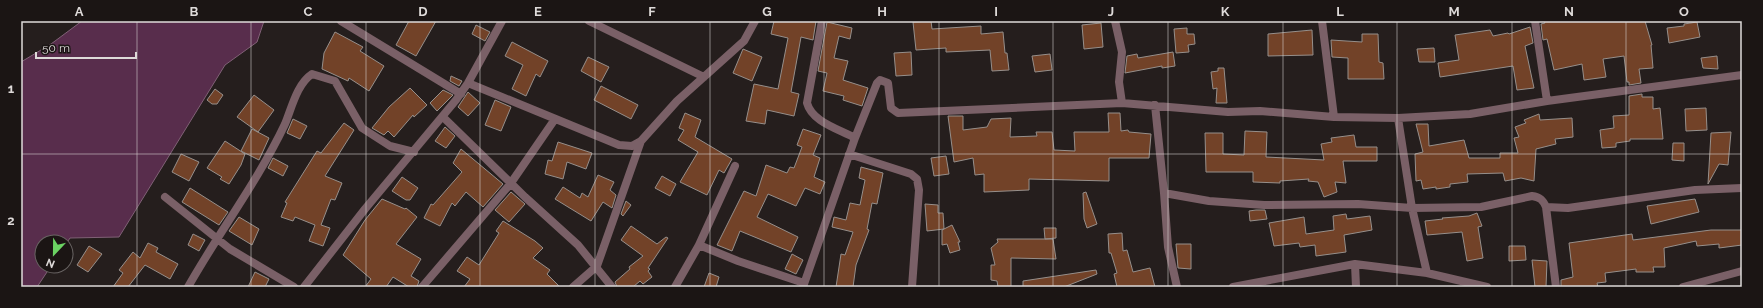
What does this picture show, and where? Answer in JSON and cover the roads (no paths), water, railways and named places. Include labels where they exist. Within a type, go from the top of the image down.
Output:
[{"type":"street","points":[[341,21],[461,94]]},
{"type":"street","points":[[304,287],[365,209],[461,94],[502,21]]},
{"type":"street","points":[[590,21],[704,76]]},
{"type":"street","points":[[468,83],[619,145],[632,146],[641,141],[676,101],[744,41],[755,21]]},
{"type":"street","points":[[822,21],[807,103],[809,111],[819,119],[855,138]]},
{"type":"street","points":[[1115,21],[1122,52],[1119,82],[1122,103]]},
{"type":"street","points":[[1322,21],[1334,117]]},
{"type":"street","points":[[1535,21],[1547,101]]},
{"type":"street","points":[[188,287],[208,251],[218,239],[256,177],[280,132],[303,81],[312,74],[335,81],[362,128],[390,146],[414,152]]},
{"type":"street","points":[[700,245],[738,261],[804,285],[849,154],[877,83],[880,80],[888,83],[891,108],[898,112],[1122,103],[1228,112],[1260,111],[1334,117],[1398,118],[1470,114],[1547,101],[1742,75]]},
{"type":"street","points":[[1155,105],[1168,247],[1177,287]]},
{"type":"street","points":[[443,117],[578,245],[597,266],[612,287]]},
{"type":"street","points":[[422,287],[511,183],[555,118]]},
{"type":"street","points":[[1398,118],[1412,208],[1427,272]]},
{"type":"street","points":[[573,287],[597,266],[641,141]]},
{"type":"street","points":[[849,154],[911,174],[917,179],[919,190],[912,287]]},
{"type":"street","points":[[675,287],[700,245],[735,166]]},
{"type":"street","points":[[1546,207],[1568,208],[1695,190],[1742,188]]},
{"type":"street","points":[[1164,193],[1209,201],[1264,205],[1358,204],[1412,208],[1481,206],[1532,196],[1538,197],[1543,200],[1546,207],[1556,287]]},
{"type":"street","points":[[165,197],[230,248],[294,287]]},
{"type":"street","points":[[1355,264],[1356,287]]},
{"type":"street","points":[[1233,287],[1355,264],[1427,272],[1487,287]]},
{"type":"street","points":[[1683,287],[1742,271]]}]
